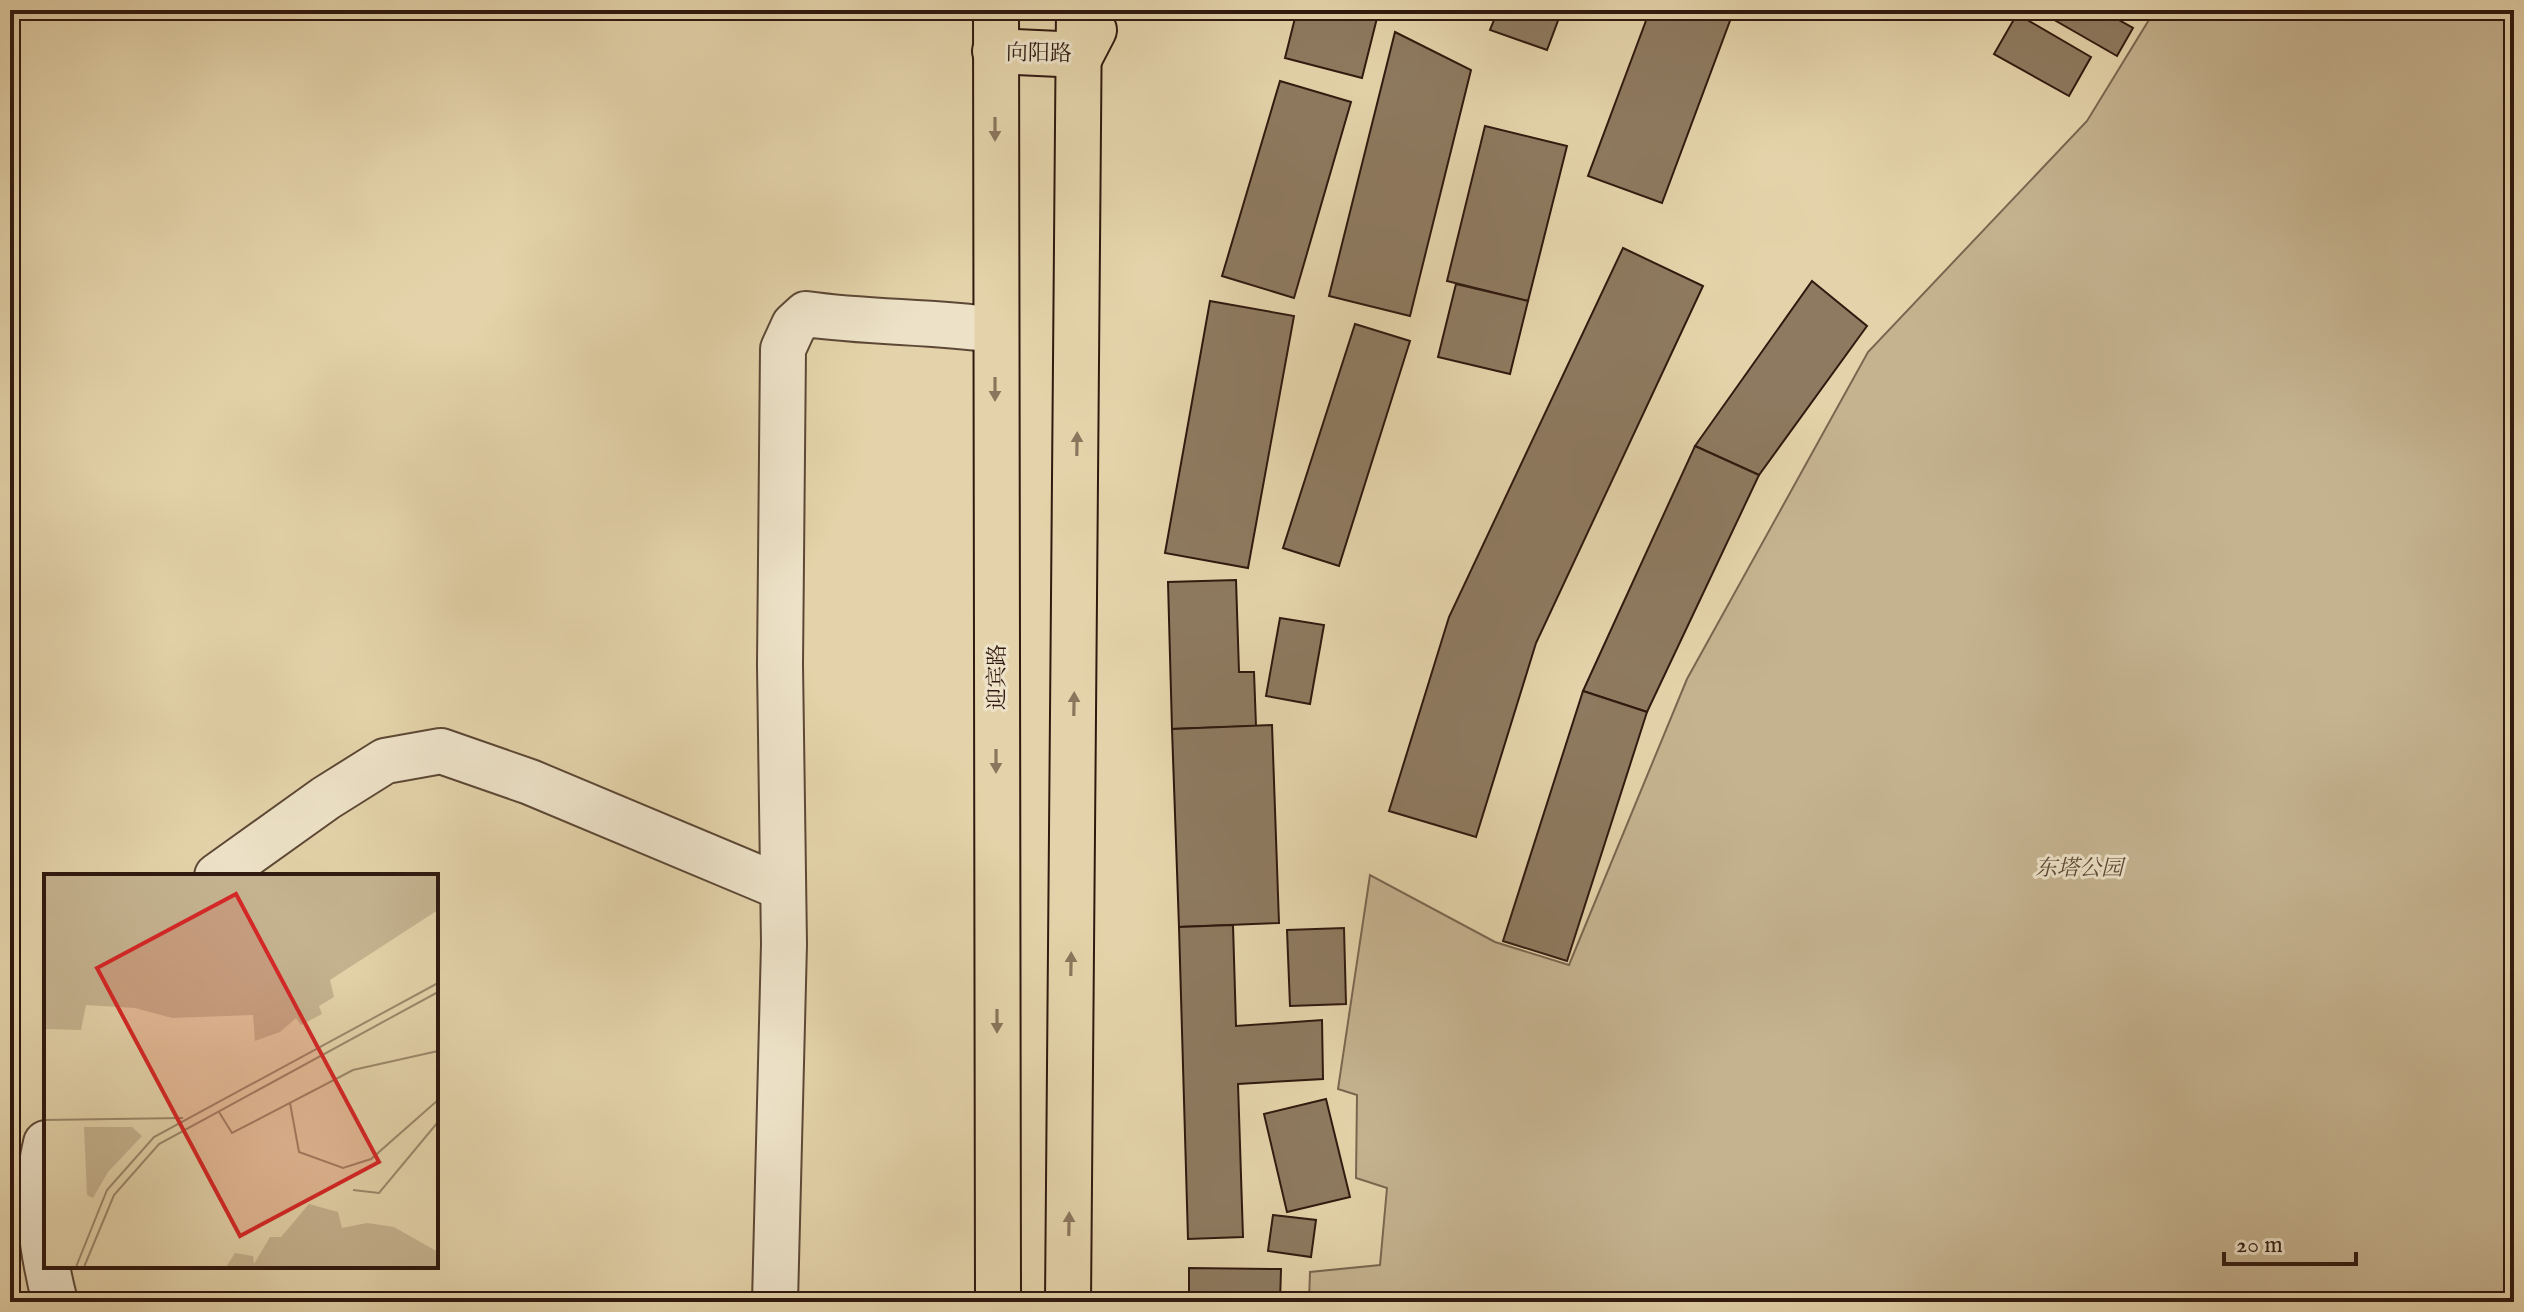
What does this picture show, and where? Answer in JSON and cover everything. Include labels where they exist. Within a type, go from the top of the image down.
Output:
[{"type":"main road","points":[[1068,1302],[1079,10]]},
{"type":"main road","name":"向阳路","points":[[996,31],[1081,55],[1104,10]]},
{"type":"main road","name":"迎宾路","points":[[996,31],[998,1302]]},
{"type":"street","points":[[775,1302],[783,888],[783,349],[794,325],[806,314],[847,320],[934,321],[995,330]]},
{"type":"street","points":[[220,874],[326,798],[385,761],[441,751],[543,787],[783,888]]},
{"type":"street","points":[[44,1152],[38,1177],[44,1245]]},
{"type":"street","points":[[46,1268],[55,1302]]},
{"type":"green space","name":"东塔公园","points":[[2155,10],[2514,10],[2514,1302],[1309,1302],[1310,1272],[1380,1265],[1387,1188],[1356,1178],[1357,1095],[1338,1089],[1370,875],[1495,942],[1569,965],[1687,679],[1868,352],[2087,121]]},
{"type":"building","points":[[1297,10],[1379,10],[1362,78],[1285,58]]},
{"type":"building","points":[[1498,10],[1562,10],[1547,50],[1490,30]]},
{"type":"building","points":[[1650,10],[1734,10],[1662,203],[1588,176]]},
{"type":"building","points":[[2037,10],[2101,10],[2133,28],[2117,56]]},
{"type":"building","points":[[2017,14],[2091,57],[2069,96],[1994,54]]},
{"type":"building","points":[[1395,32],[1471,70],[1410,316],[1329,296]]},
{"type":"building","points":[[1280,81],[1351,102],[1294,298],[1222,276]]},
{"type":"building","points":[[1485,126],[1567,146],[1528,301],[1447,281]]},
{"type":"building","points":[[1623,248],[1703,286],[1536,643],[1476,837],[1389,811],[1449,617]]},
{"type":"building","points":[[1812,281],[1867,326],[1759,475],[1695,446]]},
{"type":"building","points":[[1456,284],[1528,301],[1510,374],[1438,357]]},
{"type":"building","points":[[1210,301],[1294,316],[1248,568],[1165,553]]},
{"type":"building","points":[[1355,324],[1410,341],[1339,566],[1283,548]]},
{"type":"building","points":[[1695,446],[1759,475],[1647,712],[1583,691]]},
{"type":"building","points":[[1236,580],[1239,672],[1254,672],[1256,726],[1172,729],[1168,582]]},
{"type":"building","points":[[1280,618],[1324,625],[1310,704],[1266,696]]},
{"type":"building","points":[[1583,691],[1647,712],[1567,961],[1503,941]]},
{"type":"building","points":[[1272,725],[1279,923],[1179,927],[1172,729]]},
{"type":"building","points":[[1233,925],[1236,1026],[1322,1020],[1323,1079],[1238,1084],[1243,1237],[1188,1239],[1179,927]]},
{"type":"building","points":[[1344,928],[1346,1004],[1290,1006],[1287,930]]},
{"type":"building","points":[[1326,1099],[1350,1197],[1287,1212],[1264,1114]]},
{"type":"building","points":[[1273,1215],[1316,1220],[1311,1257],[1268,1251]]},
{"type":"building","points":[[1189,1268],[1281,1269],[1280,1302],[1189,1302]]}]
